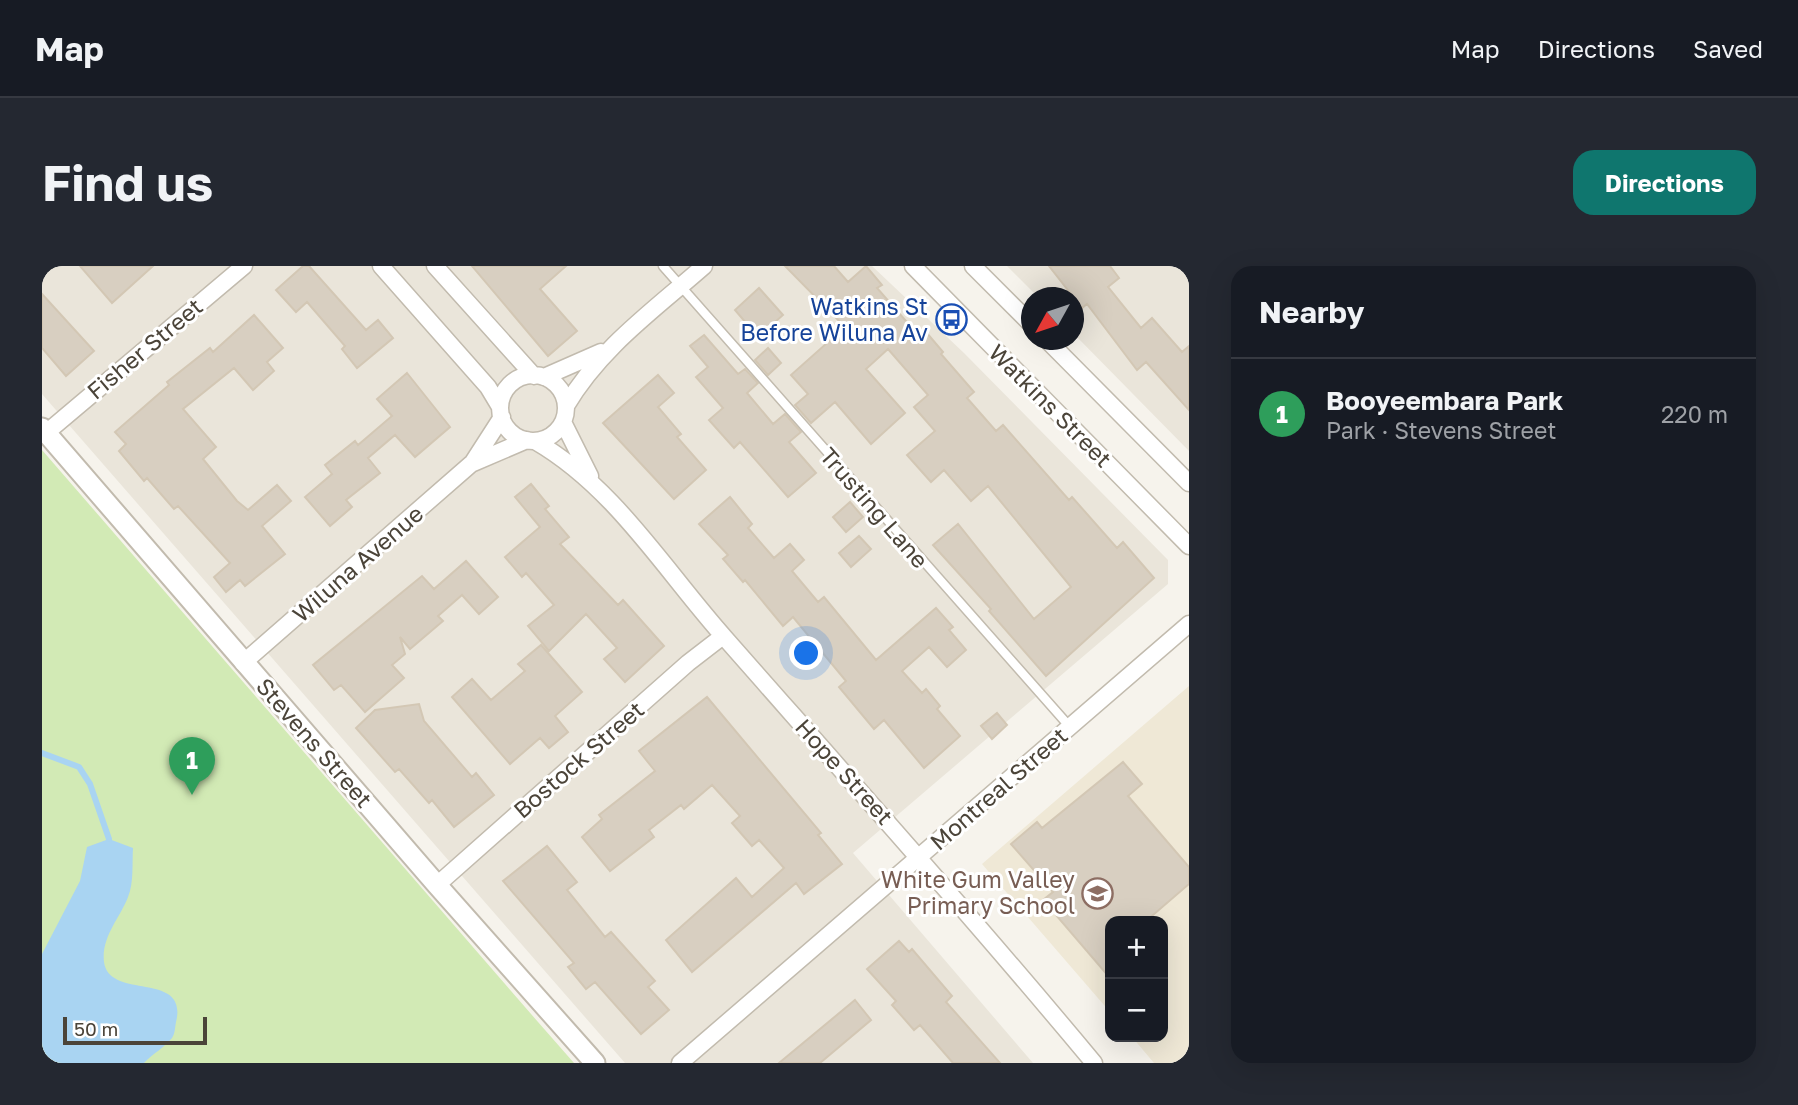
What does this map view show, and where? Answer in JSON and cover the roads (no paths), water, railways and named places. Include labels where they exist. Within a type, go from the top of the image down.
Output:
[{"type":"street","name":"Fisher Street","points":[[44,431],[244,266]]},
{"type":"street","points":[[381,266],[488,387],[507,428],[531,440],[552,435],[563,422],[566,406],[580,381],[606,350],[704,266]]},
{"type":"street","points":[[435,266],[539,377],[559,388],[566,406]]},
{"type":"street","name":"Watkins Street","points":[[913,266],[1189,545]]},
{"type":"street","name":"Watkins Street","points":[[973,266],[1021,314]]},
{"type":"street","points":[[501,412],[511,384],[517,379],[539,377],[606,350]]},
{"type":"street","name":"Watkins Street","points":[[1056,350],[1189,483]]},
{"type":"street","name":"Wiluna Avenue","points":[[243,663],[471,464],[501,412]]},
{"type":"street","name":"Hope Street","points":[[563,422],[593,481],[723,636],[920,858],[1094,1063]]},
{"type":"street","name":"Stevens Street","points":[[44,431],[590,1061]]},
{"type":"street","name":"Wiluna Avenue","points":[[471,464],[531,440]]},
{"type":"street","name":"Hope Street","points":[[531,440],[593,481]]},
{"type":"street","name":"Montreal Street","points":[[680,1063],[1189,624]]},
{"type":"street","name":"Bostock Street","points":[[437,885],[678,672],[723,636]]},
{"type":"lane","name":"Trusting Lane","points":[[663,266],[1070,727]]},
{"type":"water","points":[[109,839],[133,848],[132,873],[125,905],[105,944],[104,962],[109,974],[119,981],[160,990],[171,996],[177,1006],[174,1035],[144,1063],[42,1063],[42,954],[80,881],[87,847]]},
{"type":"waterway","points":[[42,753],[79,767],[90,784],[109,839]]},
{"type":"place","name":"Watkins St Before Wiluna Av","points":[[951,320]]},
{"type":"place","name":"Booyeembara Park","points":[[192,795]]},
{"type":"place","name":"White Gum Valley Primary School","points":[[1098,893]]}]
